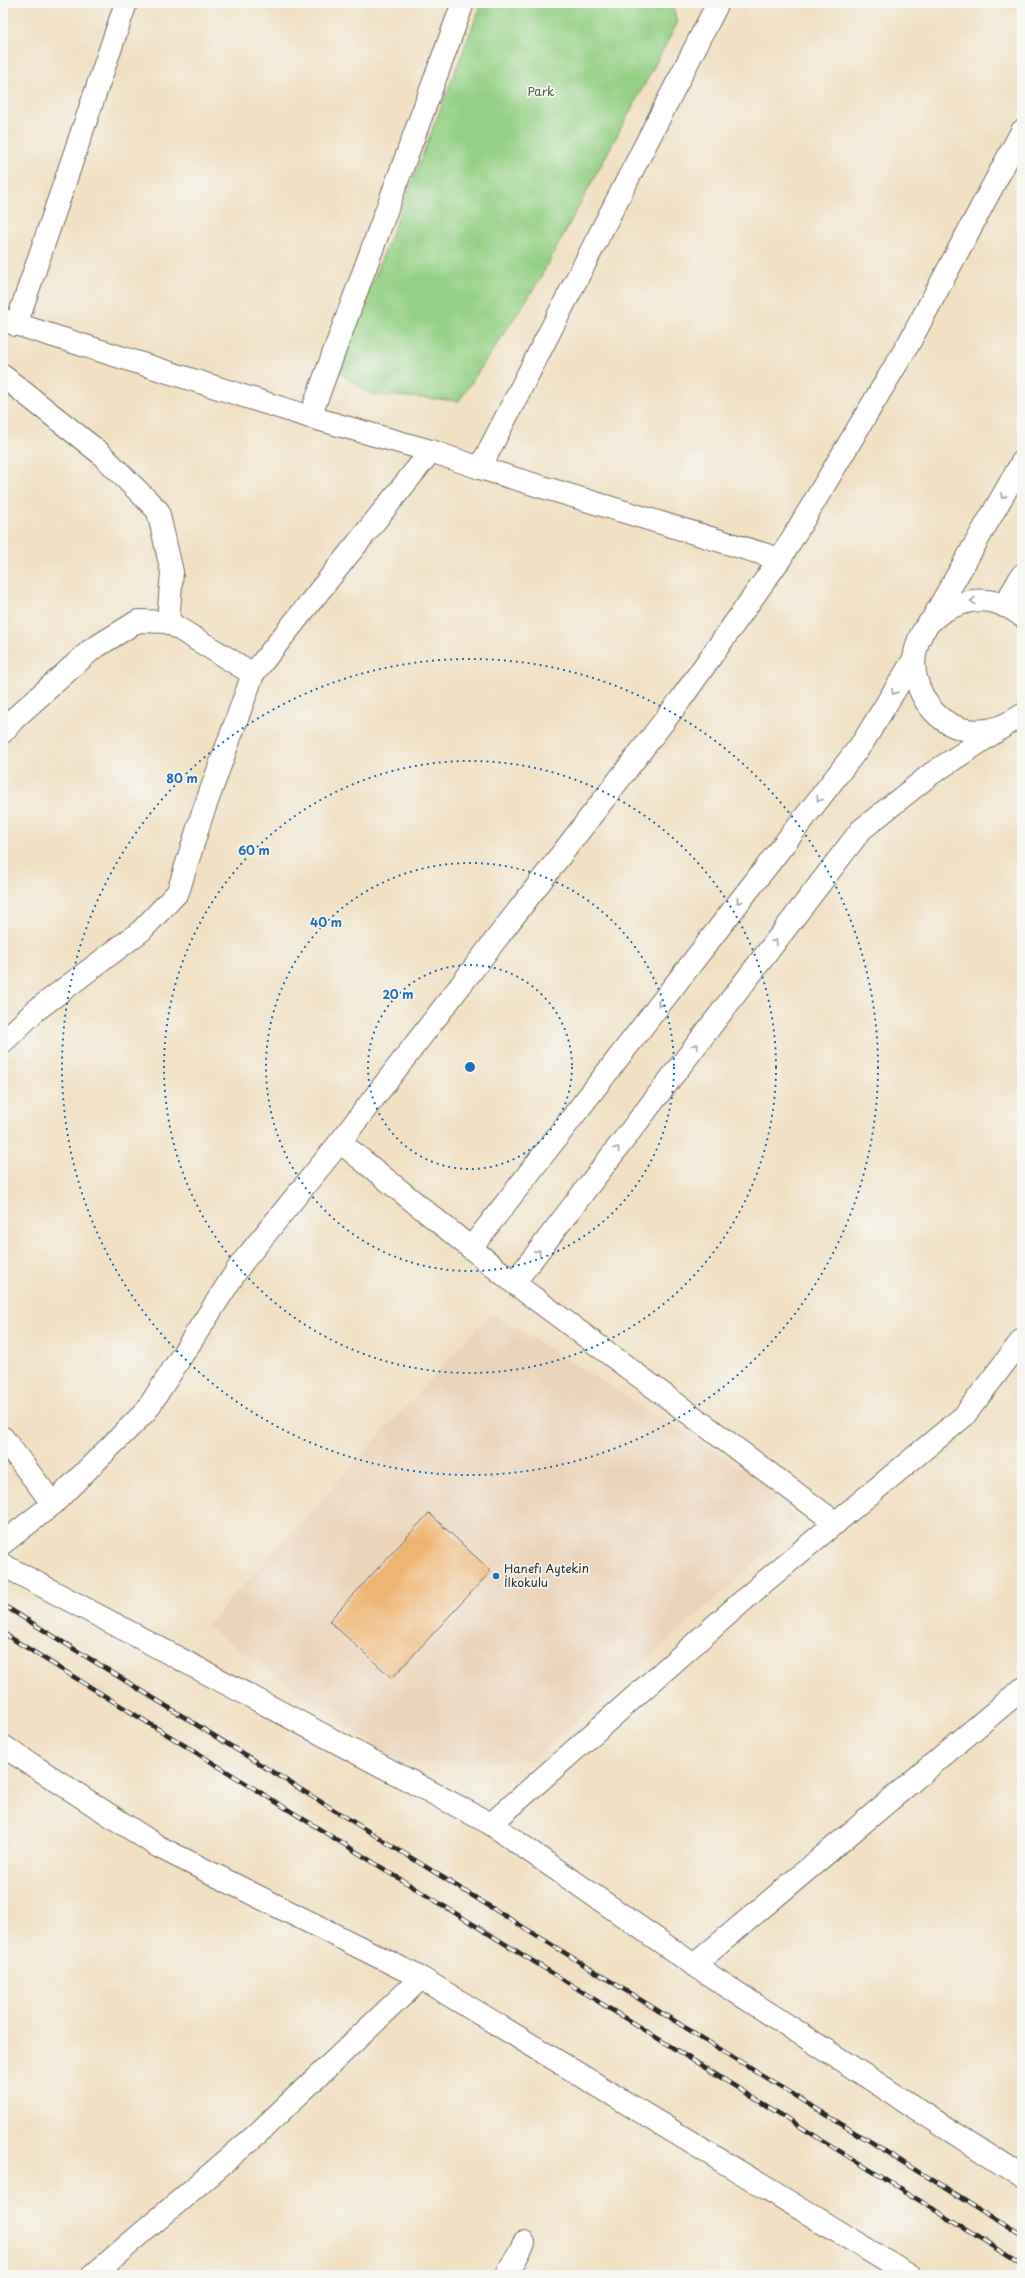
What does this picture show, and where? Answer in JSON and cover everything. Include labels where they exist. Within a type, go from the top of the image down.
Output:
[{"type":"street","points":[[126,3],[10,322],[310,417],[431,450],[480,468],[780,559]]},
{"type":"street","points":[[310,417],[463,3]]},
{"type":"street","points":[[480,468],[718,3]]},
{"type":"street","points":[[3,1544],[53,1504],[146,1410],[242,1264],[340,1142],[681,699],[780,559],[909,343],[1022,132]]},
{"type":"street","points":[[3,376],[100,453],[158,511],[172,572],[168,622]]},
{"type":"street","points":[[3,1042],[35,1010],[141,931],[178,892],[201,818],[254,674],[431,450]]},
{"type":"street","points":[[471,1248],[863,742],[914,659],[920,638],[932,620],[1022,462]]},
{"type":"street","points":[[932,620],[949,607],[969,600],[991,601],[1017,613],[1022,575]]},
{"type":"street","points":[[3,732],[15,718],[91,650],[138,621],[168,622],[254,674]]},
{"type":"street","points":[[914,659],[916,681],[924,702],[940,718],[959,728],[981,731],[1003,727]]},
{"type":"street","points":[[514,1283],[862,830],[932,774],[1022,715]]},
{"type":"street","points":[[340,1142],[514,1283],[836,1522]]},
{"type":"street","points":[[491,1824],[763,1583],[964,1416],[1022,1340]]},
{"type":"street","points":[[3,1438],[53,1504]]},
{"type":"street","points":[[3,1565],[491,1824],[694,1965],[1022,2176]]},
{"type":"street","points":[[694,1965],[1022,1689]]},
{"type":"street","points":[[3,1746],[159,1847],[421,1978],[909,2275]]},
{"type":"street","points":[[93,2275],[256,2135],[421,1978]]},
{"type":"street","points":[[507,2275],[524,2243]]},
{"type":"shaded area","name":"Hanefı Aytekin İlkokulu","points":[[491,1313],[779,1491],[798,1526],[532,1760],[401,1764],[206,1626]]},
{"type":"green space","name":"Park","points":[[482,3],[673,3],[677,24],[537,284],[459,401],[370,394],[338,371]]},
{"type":"building","points":[[429,1513],[491,1571],[392,1678],[329,1621]]},
{"type":"railway","points":[[3,1605],[1022,2236]]},
{"type":"railway","points":[[3,1633],[1022,2264]]},
{"type":"place","name":"Hanefı Aytekin İlkokulu","points":[[496,1576]]}]
